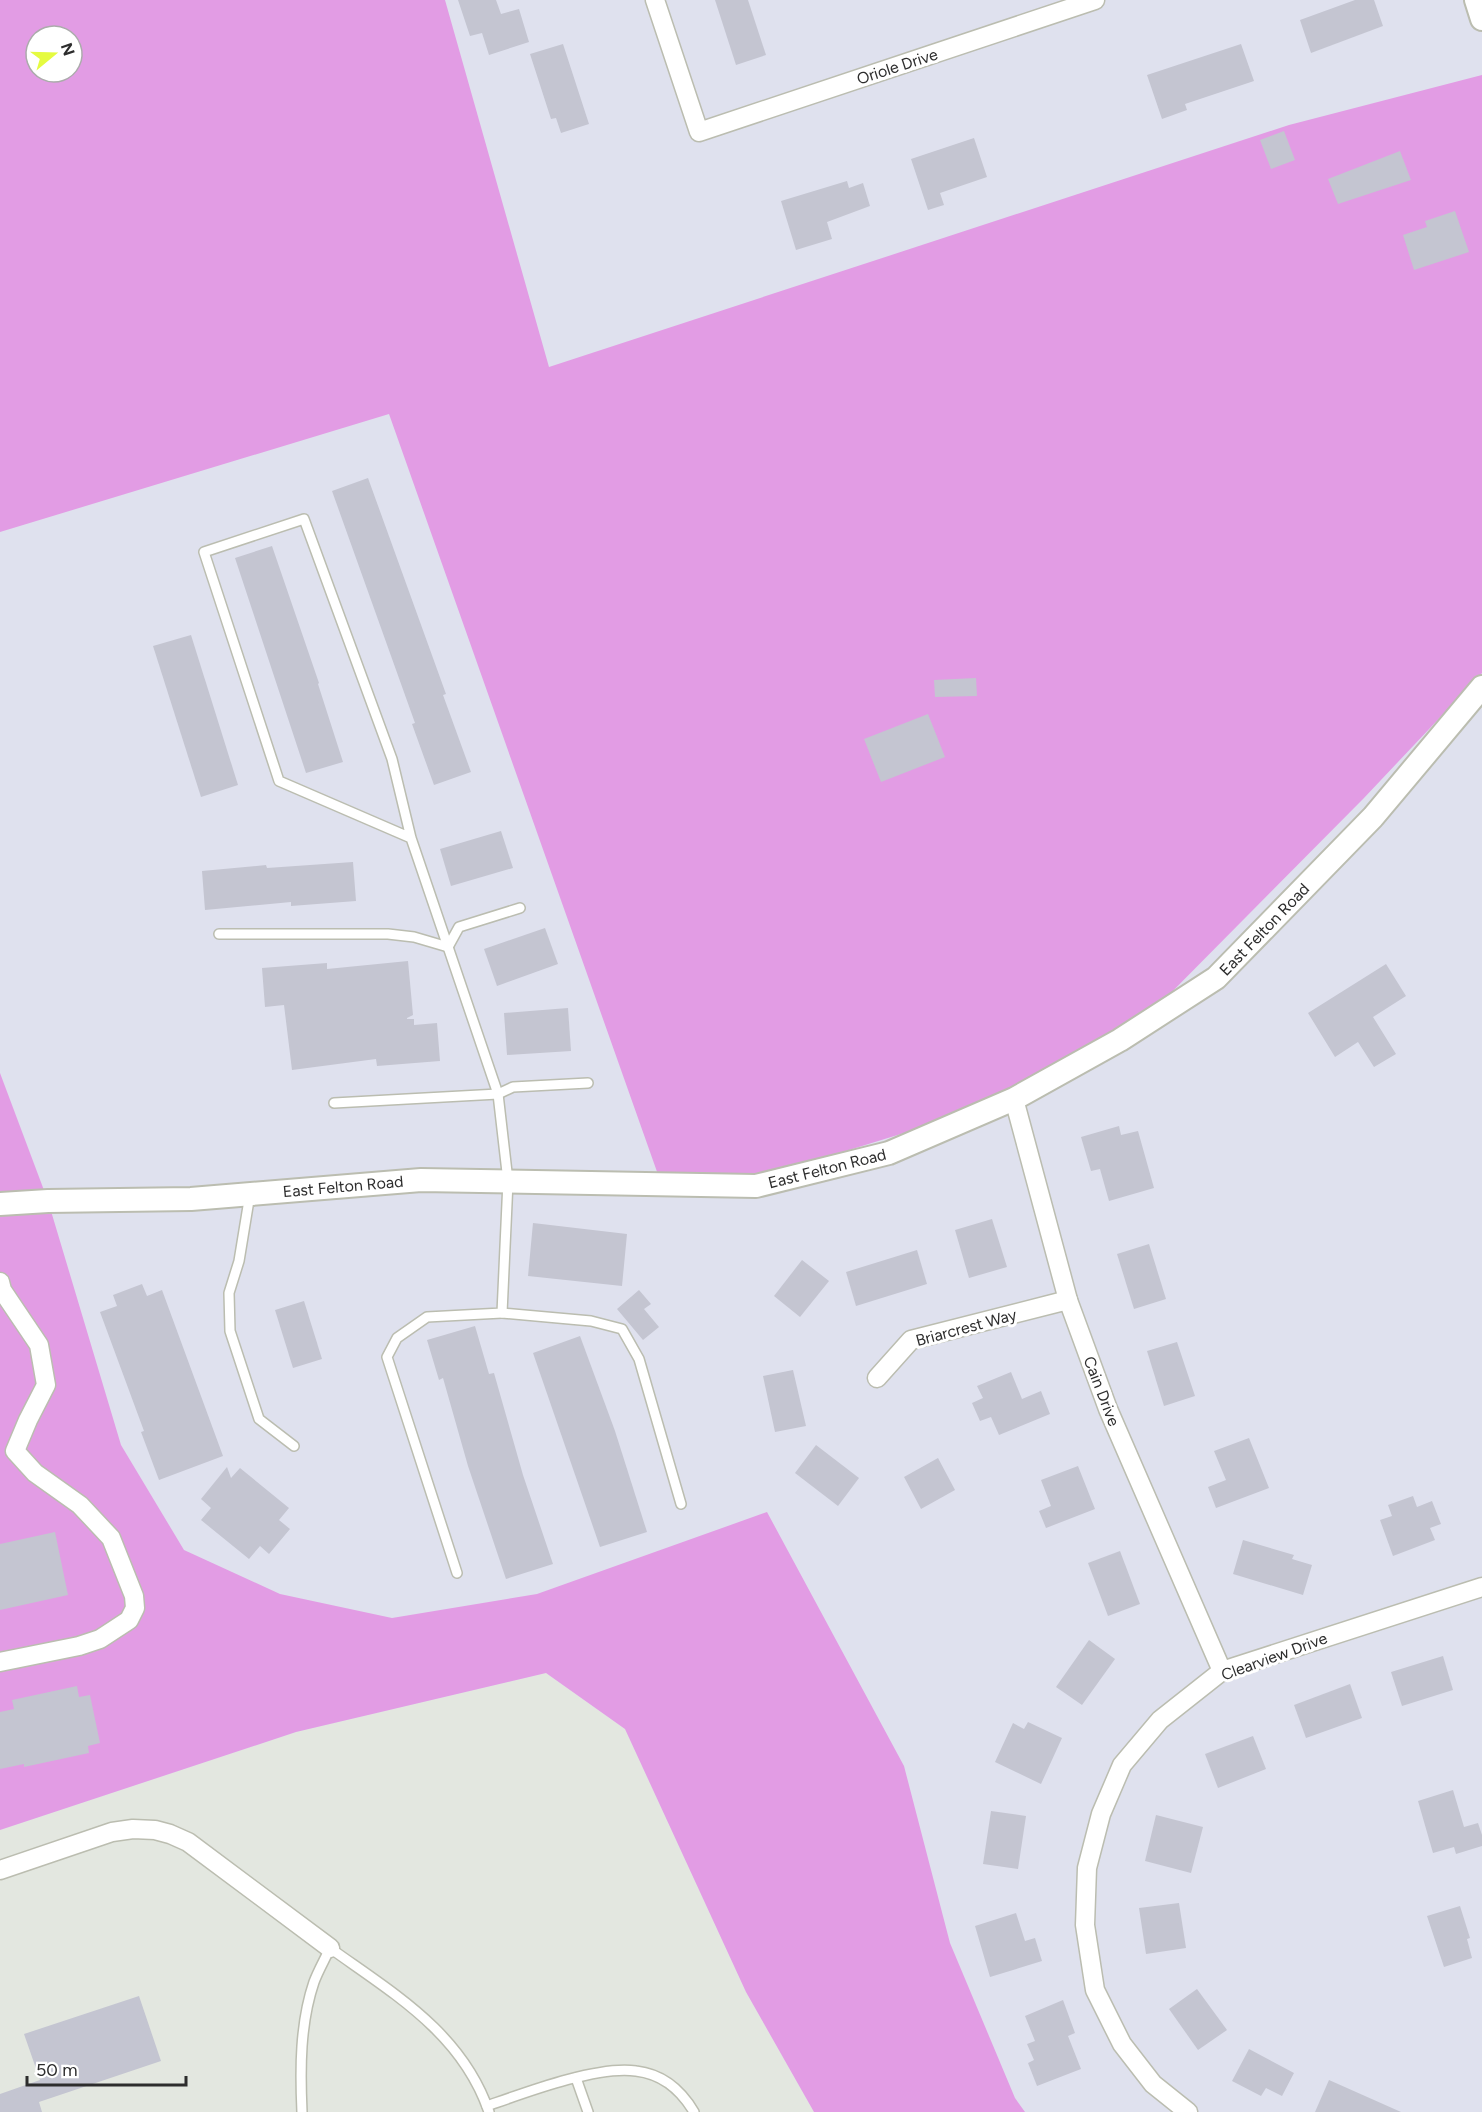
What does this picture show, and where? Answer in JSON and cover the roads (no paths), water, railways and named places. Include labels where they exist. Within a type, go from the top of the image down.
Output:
[{"type":"street","name":"Oriole Drive","points":[[655,0],[699,132],[1095,0]]},
{"type":"street","points":[[1476,0],[1482,19]]},
{"type":"street","name":"East Felton Road","points":[[0,1204],[191,1199],[422,1180],[756,1186],[890,1153],[1014,1099],[1120,1040],[1216,978],[1373,818],[1482,687]]},
{"type":"street","name":"Cain Drive","points":[[1014,1099],[1068,1300],[1108,1409],[1222,1671]]},
{"type":"street","points":[[0,1282],[2,1290],[39,1345],[46,1384],[8,1453],[80,1505],[111,1538],[134,1596],[135,1608],[129,1620],[100,1640],[0,1662]]},
{"type":"street","name":"Briarcrest Way","points":[[877,1378],[910,1340],[1068,1300]]},
{"type":"street","name":"Clearview Drive","points":[[1188,2112],[1153,2084],[1122,2044],[1095,1990],[1085,1925],[1087,1868],[1101,1814],[1122,1765],[1160,1720],[1222,1671],[1481,1590]]},
{"type":"street","points":[[0,1870],[112,1832],[133,1829],[155,1830],[188,1842],[330,1948]]},
{"type":"lane","points":[[411,838],[279,781],[204,552],[304,519],[392,759],[411,838],[498,1094],[508,1181],[502,1313]]},
{"type":"lane","points":[[448,947],[459,927],[520,908]]},
{"type":"lane","points":[[219,934],[388,934],[414,937],[448,947]]},
{"type":"lane","points":[[334,1103],[498,1094],[513,1087],[588,1083]]},
{"type":"lane","points":[[250,1194],[239,1261],[230,1293],[230,1331],[259,1419],[294,1446]]},
{"type":"lane","points":[[457,1573],[387,1357],[397,1338],[427,1317],[502,1313],[591,1321],[622,1329],[639,1359],[681,1504]]},
{"type":"lane","points":[[302,2112],[301,2084],[306,2014],[314,1981],[330,1948],[409,2005],[434,2026],[460,2057],[488,2109],[576,2078],[618,2070],[636,2070],[672,2085],[687,2100],[694,2112]]},
{"type":"lane","points":[[576,2078],[588,2112]]}]
